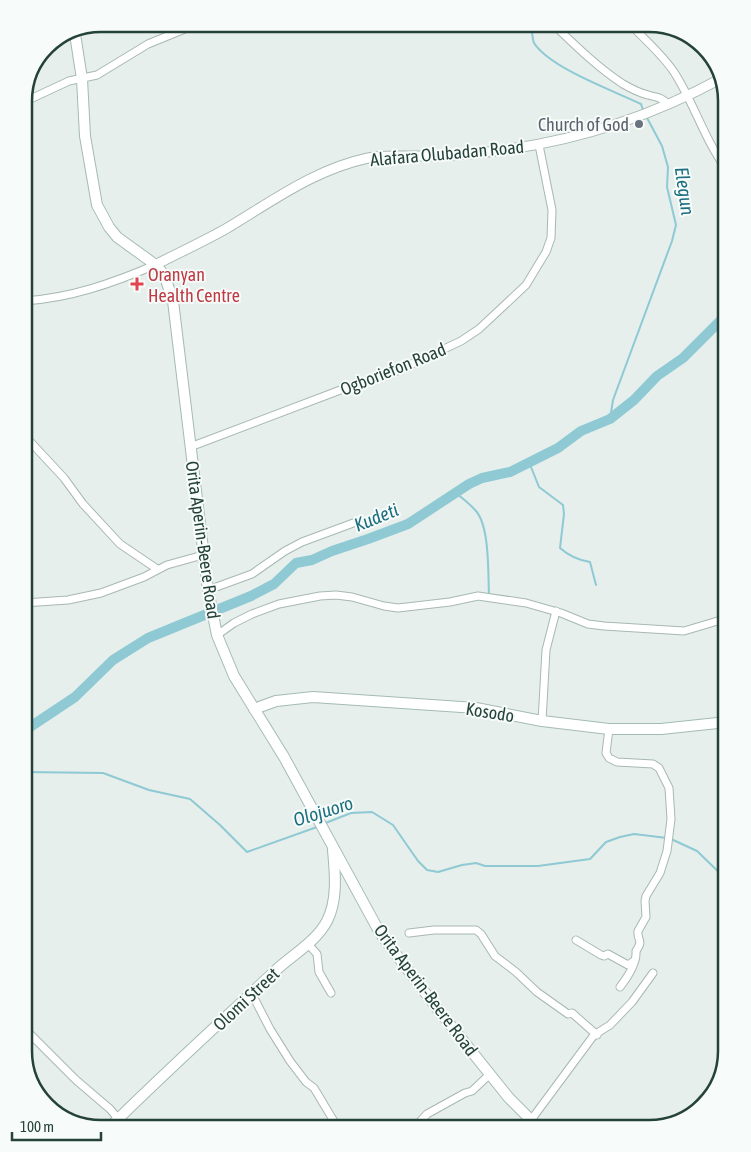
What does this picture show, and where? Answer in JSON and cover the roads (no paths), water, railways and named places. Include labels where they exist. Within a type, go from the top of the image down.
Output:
[{"type":"main road","name":"Orita Aperin-Beere Road","points":[[76,38],[82,78],[86,136],[98,205],[109,227],[117,237],[155,265],[165,277],[173,301],[210,604],[217,635],[234,676],[284,756],[380,933],[508,1098],[531,1120]]},
{"type":"main road","name":"Kosodo","points":[[254,709],[276,701],[313,697],[476,708],[542,721],[609,729],[661,729],[718,723]]},
{"type":"main road","name":"Olomi Street","points":[[119,1118],[277,969],[308,944],[327,921],[334,892],[335,873],[332,846]]},
{"type":"street","points":[[33,97],[68,81],[97,75],[148,44],[175,33]]},
{"type":"street","points":[[562,33],[624,85],[650,96],[661,98],[668,104]]},
{"type":"street","points":[[639,33],[674,72],[718,155]]},
{"type":"street","name":"Alafara Olubadan Road","points":[[155,265],[214,235],[301,184],[347,164],[369,157],[476,154],[539,145],[603,128],[687,97],[715,82]]},
{"type":"street","name":"Ogboriefon Road","points":[[190,447],[343,389],[397,371],[461,341],[479,329],[526,285],[542,259],[551,238],[553,225],[552,210],[539,145]]},
{"type":"street","points":[[33,301],[67,296],[90,290],[155,265]]},
{"type":"street","points":[[33,445],[120,544],[157,569]]},
{"type":"street","points":[[208,590],[252,574],[302,542],[356,522]]},
{"type":"street","points":[[33,602],[68,600],[101,593],[186,558],[203,555]]},
{"type":"street","points":[[217,635],[234,623],[252,614],[279,604],[320,596],[336,595],[398,608],[450,602],[478,596],[526,603],[556,611],[594,626],[684,631],[718,621]]},
{"type":"street","points":[[542,721],[546,650],[556,611]]},
{"type":"street","points":[[609,729],[606,753],[609,758],[617,762],[653,764],[659,768],[669,788],[671,819],[667,850],[660,873],[646,896],[646,917],[638,931],[641,941],[628,975],[620,987]]},
{"type":"street","points":[[409,933],[474,929],[479,932],[489,949],[537,992],[568,1014],[572,1014],[597,1034]]},
{"type":"street","points":[[576,940],[604,956],[608,954],[623,964],[628,965],[634,961]]},
{"type":"street","points":[[308,944],[317,954],[319,972],[331,993]]},
{"type":"street","points":[[531,1120],[594,1035],[610,1025],[632,1002],[653,973]]},
{"type":"street","points":[[252,994],[270,1030],[290,1061],[306,1082],[314,1088],[333,1119]]},
{"type":"street","points":[[33,1037],[63,1068],[100,1099],[119,1118]]},
{"type":"street","points":[[422,1120],[427,1114],[472,1091],[490,1074]]},
{"type":"waterway","name":"Elegun","points":[[532,33],[534,43],[554,61],[583,78],[641,104],[643,110]]},
{"type":"waterway","name":"Elegun","points":[[610,419],[613,400],[672,241],[676,225],[667,187],[668,167],[662,146],[646,116]]},
{"type":"waterway","name":"Kudeti","points":[[33,725],[75,697],[113,660],[148,638],[251,596],[274,584],[296,563],[312,560],[408,524],[469,484],[482,478],[510,472],[558,448],[581,431],[610,419],[634,400],[657,376],[683,358],[718,323]]},
{"type":"waterway","points":[[529,462],[539,487],[563,505],[564,514],[560,548],[574,557],[590,562],[596,585]]},
{"type":"waterway","points":[[456,493],[481,518],[486,539],[489,596]]},
{"type":"waterway","name":"Olojuoro","points":[[33,772],[103,773],[149,790],[190,799],[247,852],[317,827]]},
{"type":"waterway","name":"Olojuoro","points":[[323,824],[351,813],[372,812],[393,825],[418,861],[427,870],[438,872],[476,863],[485,866],[538,866],[590,859],[606,842],[620,837],[634,834],[667,838]]},
{"type":"waterway","name":"Olojuoro","points":[[671,839],[697,851],[718,871]]},
{"type":"place","name":"Church of God","points":[[639,124]]},
{"type":"place","name":"Oranyan Health Centre","points":[[137,284]]}]
